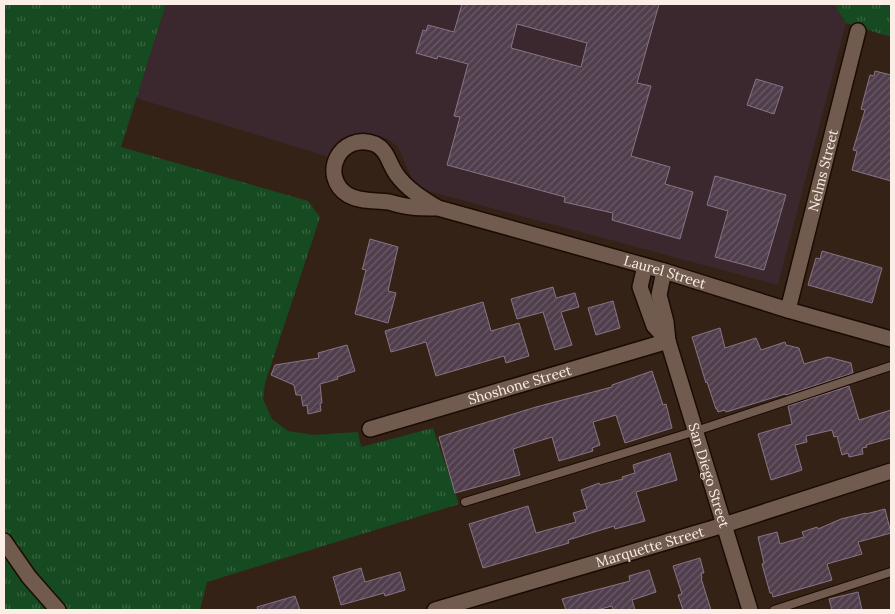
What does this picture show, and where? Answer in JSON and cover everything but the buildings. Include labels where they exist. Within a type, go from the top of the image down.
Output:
[{"type":"street","name":"Nelms Street","points":[[788,310],[858,31]]},
{"type":"street","points":[[365,141],[377,145],[387,155],[397,175],[417,196],[438,208],[410,207],[390,202],[358,200],[347,194],[336,182],[334,167],[338,154],[352,143],[365,141]]},
{"type":"street","name":"Laurel Street","points":[[438,208],[645,266],[788,310],[891,339]]},
{"type":"street","name":"San Diego Street","points":[[645,266],[640,287],[654,326],[668,341]]},
{"type":"street","name":"San Diego Street","points":[[664,272],[659,295],[666,322],[668,341],[750,610]]},
{"type":"street","name":"Shoshone Street","points":[[370,429],[668,341]]},
{"type":"street","name":"Marquette Street","points":[[435,610],[724,525],[891,471]]},
{"type":"street","points":[[4,541],[29,577],[58,610]]},
{"type":"lane","points":[[464,502],[696,431],[891,366]]},
{"type":"lane","points":[[774,610],[891,572]]},
{"type":"shaded area","points":[[166,4],[834,4],[846,23],[778,285],[421,189],[414,183],[398,147],[388,139],[371,134],[356,136],[336,159],[136,98]]},
{"type":"green space","points":[[4,4],[166,4],[121,147],[308,201],[320,217],[265,383],[263,399],[272,419],[288,431],[313,435],[358,432],[361,447],[433,428],[459,504],[207,582],[200,610],[4,610]]},
{"type":"green space","points":[[834,4],[891,4],[891,37],[846,23]]}]
